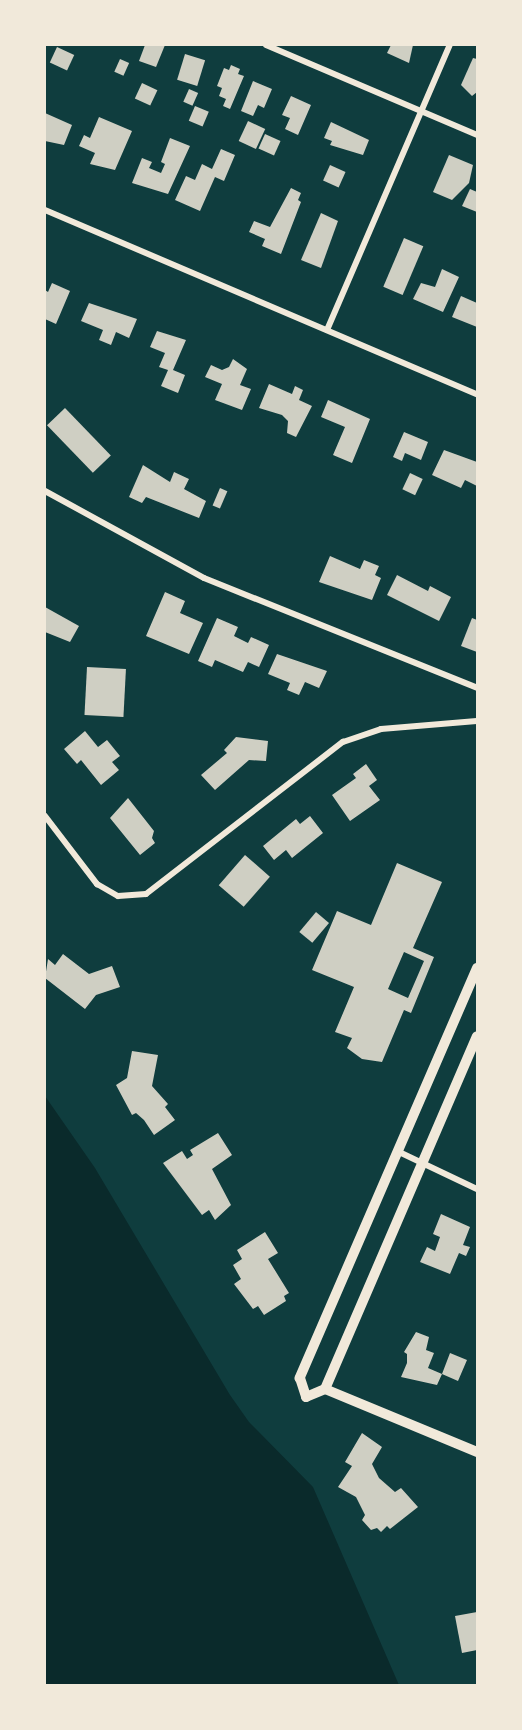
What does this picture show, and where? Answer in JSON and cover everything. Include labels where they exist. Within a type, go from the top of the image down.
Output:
[{"type":"street","points":[[266,45],[477,135]]},
{"type":"street","points":[[327,330],[450,45]]},
{"type":"street","points":[[45,210],[477,394]]},
{"type":"street","points":[[45,491],[204,578],[477,688]]},
{"type":"street","points":[[45,816],[97,884],[118,896],[146,894],[343,742],[381,729],[477,722]]},
{"type":"street","points":[[477,968],[300,1378],[306,1397],[325,1389],[477,1036]]},
{"type":"street","points":[[397,1151],[477,1189]]},
{"type":"street","points":[[325,1389],[477,1452]]},
{"type":"water","points":[[45,1096],[95,1168],[230,1395],[249,1422],[313,1487],[399,1685],[45,1685]]},
{"type":"building","points":[[145,45],[165,45],[156,67],[139,61]]},
{"type":"building","points":[[391,45],[413,45],[409,63],[387,53]]},
{"type":"building","points":[[57,47],[74,55],[67,70],[50,62]]},
{"type":"building","points":[[185,54],[205,60],[197,86],[177,80]]},
{"type":"building","points":[[473,58],[477,59],[477,92],[472,96],[461,85]]},
{"type":"building","points":[[120,59],[129,63],[123,76],[114,72]]},
{"type":"building","points":[[231,65],[240,69],[238,74],[244,76],[230,109],[223,106],[226,99],[219,96],[222,88],[217,86],[224,68],[229,70]]},
{"type":"building","points":[[253,81],[272,89],[264,108],[258,105],[253,116],[241,111]]},
{"type":"building","points":[[142,83],[157,90],[150,106],[135,98]]},
{"type":"building","points":[[189,89],[198,93],[192,106],[183,102]]},
{"type":"building","points":[[291,96],[311,105],[298,135],[285,129],[290,118],[282,115]]},
{"type":"building","points":[[195,106],[209,112],[203,127],[189,121]]},
{"type":"building","points":[[45,113],[72,125],[64,145],[45,141]]},
{"type":"building","points":[[99,117],[132,131],[115,170],[90,164],[95,153],[79,146],[84,135],[90,138]]},
{"type":"building","points":[[248,121],[265,129],[256,149],[239,141]]},
{"type":"building","points":[[331,122],[369,140],[363,155],[330,145],[332,141],[324,138]]},
{"type":"building","points":[[265,134],[281,141],[274,156],[258,149]]},
{"type":"building","points":[[170,138],[190,146],[168,194],[132,183],[142,158],[152,162],[149,168],[161,173],[165,164],[161,162]]},
{"type":"building","points":[[221,149],[235,155],[224,181],[215,177],[200,211],[175,200],[186,176],[195,180],[202,164],[212,169]]},
{"type":"building","points":[[449,155],[473,165],[469,183],[452,200],[433,192]]},
{"type":"building","points":[[330,165],[346,172],[339,187],[323,181]]},
{"type":"building","points":[[291,188],[301,193],[298,200],[301,202],[281,254],[262,246],[265,239],[249,232],[254,221],[270,227]]},
{"type":"building","points":[[470,189],[477,192],[477,212],[462,206]]},
{"type":"building","points":[[321,213],[338,221],[321,268],[301,260]]},
{"type":"building","points":[[404,238],[423,246],[403,295],[383,287]]},
{"type":"building","points":[[442,269],[459,277],[443,312],[413,299],[421,283],[435,287]]},
{"type":"building","points":[[52,283],[70,291],[56,324],[45,319],[45,290],[48,292]]},
{"type":"building","points":[[461,296],[477,303],[477,327],[452,317]]},
{"type":"building","points":[[89,303],[137,319],[129,338],[116,332],[111,345],[99,340],[103,330],[81,321]]},
{"type":"building","points":[[157,331],[186,340],[173,370],[185,375],[178,393],[161,386],[168,370],[159,367],[165,353],[150,347]]},
{"type":"building","points":[[233,359],[247,369],[240,385],[251,389],[242,410],[215,400],[222,384],[205,377],[211,365],[222,370],[229,367]]},
{"type":"building","points":[[269,384],[292,394],[295,386],[303,390],[299,400],[312,406],[296,437],[287,433],[288,421],[282,415],[259,408]]},
{"type":"building","points":[[328,400],[370,419],[352,463],[333,455],[345,427],[321,417]]},
{"type":"building","points":[[65,408],[111,455],[93,473],[47,425]]},
{"type":"building","points":[[404,432],[428,442],[421,460],[405,453],[402,461],[393,457]]},
{"type":"building","points":[[444,450],[477,462],[477,486],[465,480],[461,488],[432,475]]},
{"type":"building","points":[[143,465],[170,482],[174,472],[189,479],[184,489],[206,501],[199,518],[146,497],[142,503],[129,497]]},
{"type":"building","points":[[410,473],[423,479],[415,495],[402,489]]},
{"type":"building","points":[[220,488],[227,491],[220,509],[213,505]]},
{"type":"building","points":[[330,556],[360,569],[364,560],[379,566],[375,575],[381,578],[372,600],[319,582]]},
{"type":"building","points":[[397,575],[428,591],[430,586],[451,597],[439,621],[387,595]]},
{"type":"building","points":[[165,592],[185,601],[180,613],[203,623],[189,654],[146,636]]},
{"type":"building","points":[[45,607],[79,626],[70,642],[45,632]]},
{"type":"building","points":[[217,618],[238,627],[234,636],[248,643],[251,637],[269,645],[259,667],[248,662],[243,672],[215,660],[212,667],[198,661]]},
{"type":"building","points":[[472,618],[477,620],[477,652],[461,646]]},
{"type":"building","points":[[277,654],[327,671],[319,688],[305,682],[299,695],[287,690],[290,683],[268,674]]},
{"type":"building","points":[[87,667],[126,669],[123,717],[84,715]]},
{"type":"building","points":[[85,731],[98,747],[107,740],[120,756],[112,762],[119,770],[101,785],[81,760],[77,764],[64,749]]},
{"type":"building","points":[[236,737],[268,741],[266,761],[249,760],[215,790],[201,775],[227,753],[224,750]]},
{"type":"building","points":[[366,764],[377,780],[369,786],[380,800],[350,821],[332,795],[356,778],[353,774]]},
{"type":"building","points":[[128,798],[154,831],[152,838],[155,843],[140,855],[110,818]]},
{"type":"building","points":[[310,816],[323,833],[292,858],[286,850],[274,860],[263,846],[296,819],[300,824]]},
{"type":"building","points":[[245,855],[270,877],[244,907],[219,885]]},
{"type":"building","points":[[397,863],[442,882],[413,948],[434,957],[411,1013],[404,1010],[382,1062],[362,1059],[347,1048],[352,1038],[335,1032],[354,987],[312,970],[337,911],[371,925]],"holes":[[[404,952],[424,961],[408,998],[388,989]]]},
{"type":"building","points":[[316,912],[329,923],[312,943],[299,932]]},
{"type":"building","points":[[63,954],[89,974],[112,966],[120,987],[96,995],[85,1009],[45,978],[48,959],[55,965]]},
{"type":"building","points":[[132,1051],[158,1055],[152,1086],[168,1104],[165,1107],[175,1120],[154,1135],[144,1120],[136,1113],[132,1115],[116,1085],[127,1078]]},
{"type":"building","points":[[218,1133],[232,1155],[212,1169],[231,1205],[215,1220],[209,1210],[202,1215],[163,1163],[182,1151],[187,1159],[193,1155],[190,1150]]},
{"type":"building","points":[[441,1214],[470,1227],[463,1245],[470,1247],[466,1256],[459,1253],[450,1274],[420,1262],[427,1247],[435,1251],[440,1237],[433,1234]]},
{"type":"building","points":[[265,1232],[278,1253],[268,1259],[289,1293],[284,1296],[286,1301],[264,1315],[258,1306],[253,1309],[234,1284],[241,1279],[233,1265],[242,1259],[237,1250]]},
{"type":"building","points":[[416,1332],[429,1337],[426,1350],[434,1353],[428,1368],[442,1374],[437,1385],[401,1377],[407,1363],[407,1354],[404,1352]]},
{"type":"building","points":[[450,1353],[467,1360],[458,1381],[442,1374]]},
{"type":"building","points":[[362,1433],[382,1447],[372,1464],[379,1478],[395,1492],[401,1488],[418,1507],[390,1529],[387,1526],[381,1532],[377,1528],[371,1530],[362,1520],[365,1515],[356,1497],[338,1487],[352,1466],[345,1462]]},
{"type":"building","points":[[477,1612],[477,1650],[462,1653],[455,1616]]}]
